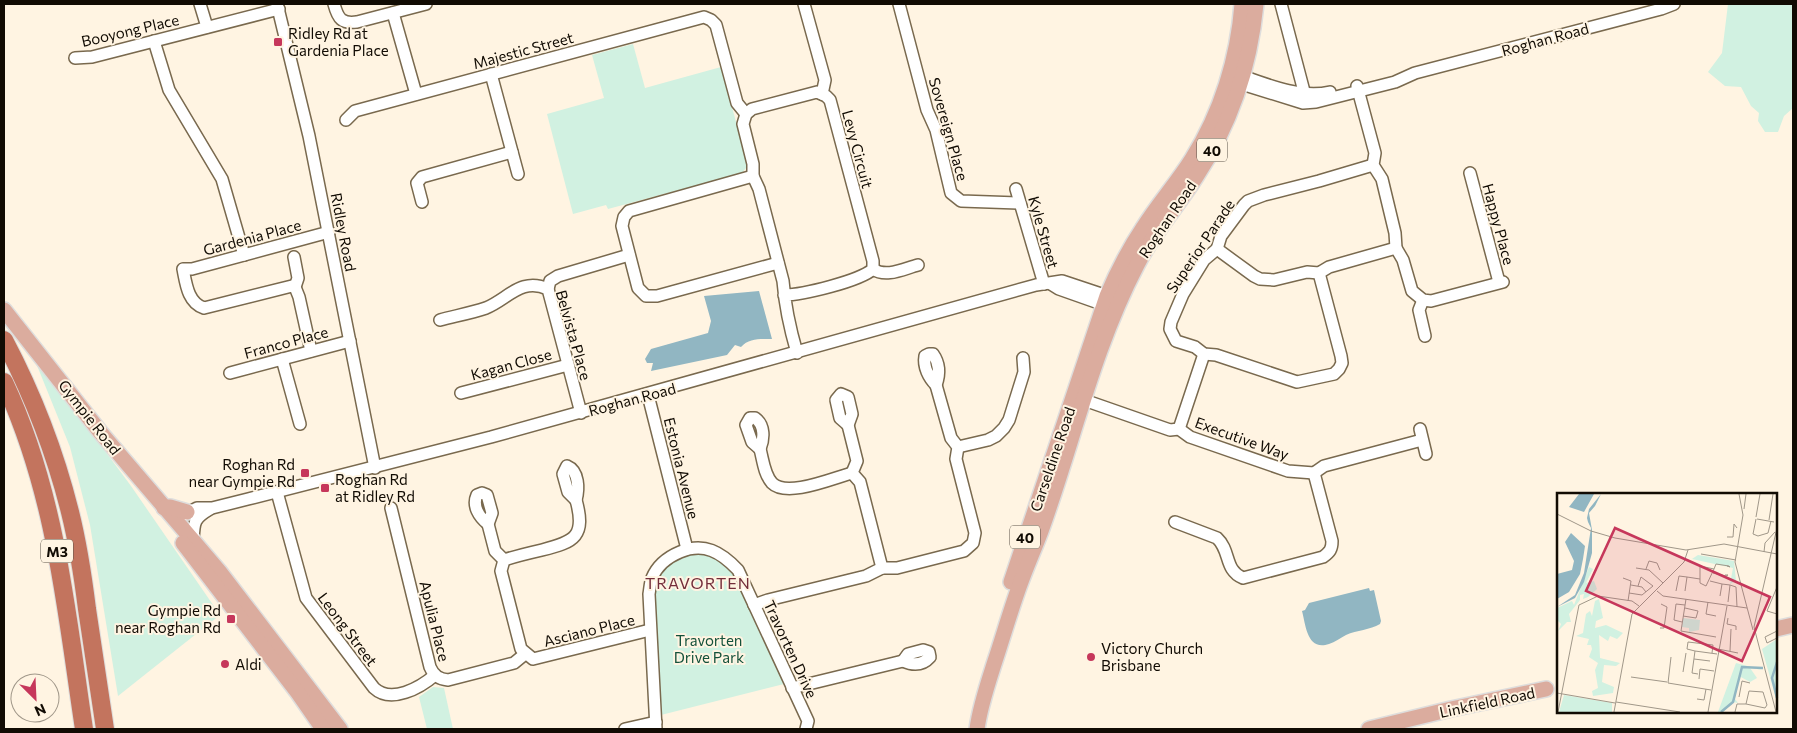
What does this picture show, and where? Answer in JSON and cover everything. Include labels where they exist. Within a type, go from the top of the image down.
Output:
[{"type":"highway","name":"M3","points":[[4,340],[44,427],[71,514],[105,729]]},
{"type":"highway","name":"M3","points":[[4,382],[37,468],[53,528],[65,594],[84,729]]},
{"type":"main road","name":"40","points":[[1236,78],[1242,4]]},
{"type":"main road","name":"40","points":[[1236,78],[1252,36],[1256,4]]},
{"type":"main road","name":"Roghan Road","points":[[1112,303],[1206,162],[1228,118],[1236,78]]},
{"type":"main road","name":"Carseldine Road","points":[[977,729],[984,697],[1084,400],[1112,303]]},
{"type":"main road","name":"Carseldine Road","points":[[967,729],[972,704],[1019,556],[1112,303]]},
{"type":"main road","name":"Gympie Road","points":[[4,310],[101,433],[164,508],[182,518],[194,542],[219,571],[340,729]]},
{"type":"main road","name":"Gympie Road","points":[[182,518],[177,532],[181,541],[298,693],[323,729]]},
{"type":"main road","points":[[1777,629],[1793,626]]},
{"type":"main road","name":"Linkfield Road","points":[[1369,729],[1460,707],[1552,688]]},
{"type":"main road","name":"Linkfield Road","points":[[1403,729],[1486,708],[1552,688]]},
{"type":"street","points":[[200,4],[207,27]]},
{"type":"street","points":[[334,4],[341,20],[348,24],[426,4]]},
{"type":"street","points":[[797,353],[787,316],[783,281],[759,189],[753,176],[753,160],[743,124],[746,114],[752,109],[813,92],[822,94],[824,80],[804,4]]},
{"type":"street","name":"Sovereign Place","points":[[899,4],[927,110],[936,130],[951,193],[961,201],[1020,203]]},
{"type":"street","points":[[1281,4],[1306,98]]},
{"type":"street","name":"Roghan Road","points":[[1236,78],[1283,88],[1306,98],[1395,82],[1415,73],[1674,4]]},
{"type":"street","name":"Booyong Place","points":[[76,58],[92,57],[278,6]]},
{"type":"street","name":"Ridley Road","points":[[278,6],[309,136],[375,468]]},
{"type":"street","points":[[393,13],[416,94]]},
{"type":"street","name":"Majestic Street","points":[[346,120],[355,111],[693,18],[704,17],[711,20],[716,26],[737,103],[746,114]]},
{"type":"street","points":[[154,41],[168,90],[222,178],[244,255]]},
{"type":"street","points":[[491,74],[518,174]]},
{"type":"street","points":[[1358,88],[1375,153],[1373,165],[1382,179],[1396,233],[1396,248],[1403,260],[1412,291],[1423,300],[1420,310],[1425,336]]},
{"type":"street","name":"Levy Circuit","points":[[822,94],[830,100],[873,261],[873,269]]},
{"type":"street","points":[[422,202],[417,183],[422,177],[512,152]]},
{"type":"street","name":"Superior Parade","points":[[1319,273],[1341,356],[1342,363],[1339,370],[1334,374],[1297,382],[1216,355],[1204,354],[1195,347],[1176,341],[1170,329],[1183,294],[1204,260],[1217,249],[1221,236],[1248,201],[1264,194],[1319,181],[1373,165]]},
{"type":"street","name":"Happy Place","points":[[1423,300],[1431,301],[1501,282],[1470,173]]},
{"type":"street","points":[[753,176],[629,211],[624,217],[622,226],[638,288],[642,293],[651,297],[778,263]]},
{"type":"street","name":"Kyle Street","points":[[1016,188],[1047,284]]},
{"type":"street","name":"Gardenia Place","points":[[295,287],[204,308],[195,303],[191,297],[183,270],[329,232]]},
{"type":"street","points":[[1217,249],[1260,279],[1274,280],[1307,272],[1319,273],[1329,266],[1396,248]]},
{"type":"street","points":[[548,289],[550,281],[558,276],[630,255]]},
{"type":"street","points":[[294,257],[298,270],[295,287],[311,351]]},
{"type":"street","points":[[784,295],[796,294],[863,276],[873,269],[879,273],[886,274],[918,264]]},
{"type":"street","name":"Roghan Road","points":[[182,518],[202,507],[212,508],[375,468],[648,395],[917,318],[1047,284],[1062,281],[1112,303]]},
{"type":"street","name":"Belvista Place","points":[[440,320],[488,307],[516,289],[532,285],[540,285],[548,289],[581,413]]},
{"type":"street","name":"Franco Place","points":[[230,373],[350,341]]},
{"type":"street","points":[[1179,429],[1204,354]]},
{"type":"street","points":[[958,448],[988,440],[996,436],[1004,428],[1009,420],[1024,372],[1022,358]]},
{"type":"street","points":[[282,359],[300,424]]},
{"type":"street","name":"Kagan Close","points":[[461,393],[568,365]]},
{"type":"street","points":[[754,605],[866,576],[882,568],[897,568],[964,551],[973,542],[975,533],[956,459],[958,448],[951,438],[936,385]]},
{"type":"street","name":"Estonia Avenue","points":[[648,395],[687,549]]},
{"type":"street","name":"Executive Way","points":[[1084,400],[1170,430],[1179,429],[1190,437],[1288,471],[1314,473],[1324,466],[1421,434],[1426,454]]},
{"type":"street","points":[[848,425],[857,461],[852,473]]},
{"type":"street","points":[[760,449],[766,474],[779,488],[792,490],[852,473]]},
{"type":"street","points":[[852,473],[860,482],[882,568]]},
{"type":"street","points":[[1175,522],[1222,542],[1231,570],[1235,575],[1243,578],[1323,557],[1332,548],[1332,540],[1314,473]]},
{"type":"street","name":"Leong Street","points":[[278,492],[306,598],[374,688],[385,695],[399,694],[418,687],[435,675]]},
{"type":"street","points":[[504,560],[562,545],[572,539],[580,524],[576,500]]},
{"type":"street","name":"Roghan Road","points":[[194,542],[195,520],[212,508]]},
{"type":"street","name":"Apulia Place","points":[[391,508],[430,667],[435,675],[439,679],[448,680],[514,663],[525,654]]},
{"type":"street","name":"Asciano Place","points":[[488,524],[495,550],[504,560],[501,571],[521,649],[525,654],[533,659],[650,630]]},
{"type":"street","name":"Travorten Drive","points":[[687,549],[695,547],[718,553],[738,570],[808,721],[806,729]]},
{"type":"street","points":[[625,729],[656,726],[649,594],[652,578],[665,560],[687,549]]},
{"type":"street","points":[[792,688],[902,661]]},
{"type":"green space","points":[[1728,4],[1793,4],[1793,108],[1784,116],[1778,132],[1765,132],[1758,121],[1759,113],[1751,106],[1741,87],[1725,86],[1708,72],[1722,53]]},
{"type":"green space","points":[[633,44],[645,88],[721,67],[747,162],[746,168],[742,173],[608,209],[606,205],[573,214],[547,114],[604,98],[592,55]]},
{"type":"green space","points":[[39,362],[131,486],[220,615],[118,696],[90,525],[70,447],[36,363]]},
{"type":"green space","name":"Travorten Drive Park","points":[[695,553],[716,558],[733,574],[784,684],[661,715],[654,592],[660,576],[668,565],[679,558]]},
{"type":"green space","points":[[433,687],[444,688],[453,729],[427,729],[419,697]]},
{"type":"water","points":[[759,291],[772,339],[751,341],[741,347],[735,345],[727,355],[651,371],[653,363],[647,363],[645,359],[651,349],[708,333],[711,321],[704,296]]},
{"type":"water","points":[[1369,588],[1370,591],[1374,590],[1381,621],[1380,624],[1372,628],[1350,633],[1329,644],[1316,644],[1312,641],[1306,630],[1302,611],[1305,610],[1309,603]]},
{"type":"place","name":"Ridley Rd at Gardenia Place","points":[[278,42]]},
{"type":"place","name":"Roghan Rd near Gympie Rd","points":[[305,473]]},
{"type":"place","name":"Roghan Rd at Ridley Rd","points":[[325,488]]},
{"type":"place","name":"Gympie Rd near Roghan Rd","points":[[231,619]]},
{"type":"place","name":"Victory Church Brisbane","points":[[1091,657]]},
{"type":"place","name":"Aldi","points":[[225,664]]},
{"type":"district","name":"TRAVORTEN","points":[[698,582]]}]
